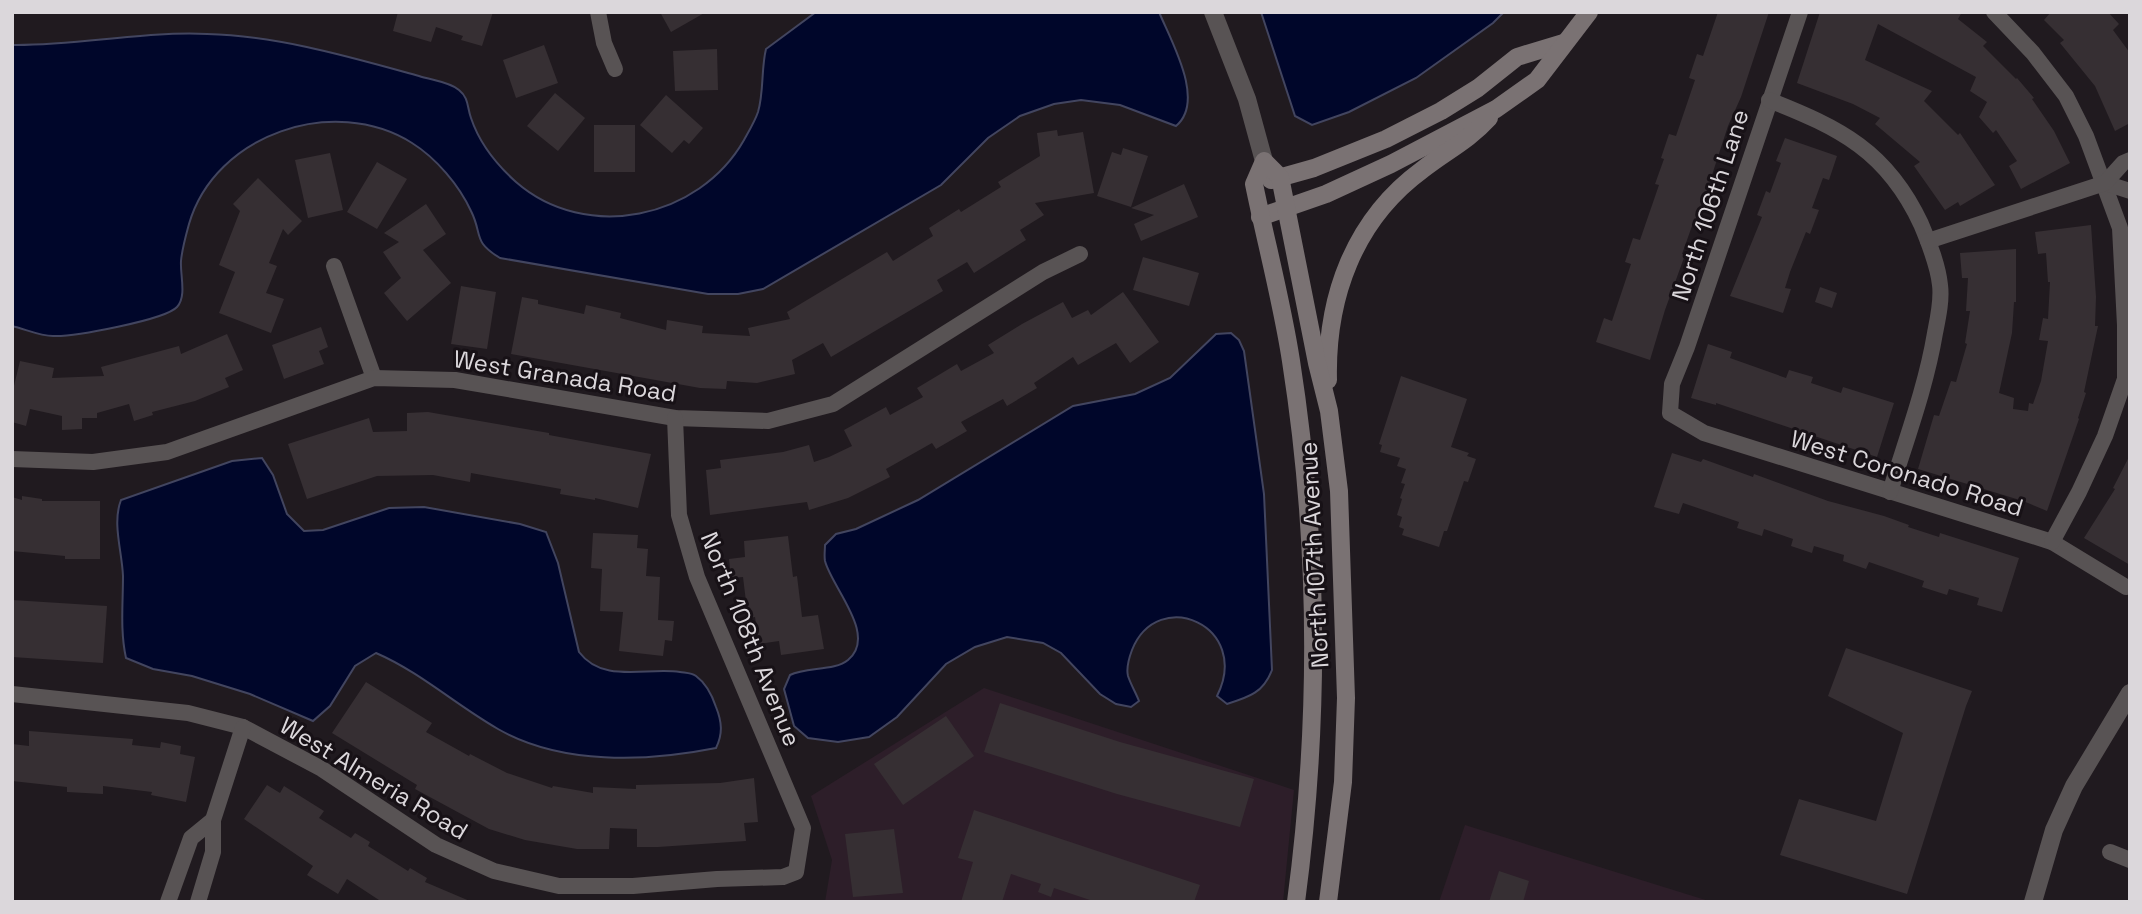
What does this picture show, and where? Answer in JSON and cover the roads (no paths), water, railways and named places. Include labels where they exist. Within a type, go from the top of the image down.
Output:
[{"type":"main road","points":[[1257,200],[1284,193],[1326,194],[1391,164],[1496,109],[1537,80],[1589,12]]},
{"type":"main road","points":[[1257,200],[1284,193],[1314,168],[1386,139],[1441,111],[1478,88],[1517,57],[1563,43]]},
{"type":"main road","points":[[1329,411],[1333,309],[1341,279],[1365,230],[1383,204],[1421,170],[1472,136],[1496,109]]},
{"type":"main road","points":[[1264,161],[1284,193]]},
{"type":"main road","points":[[1257,200],[1264,161]]},
{"type":"main road","name":"North 107th Avenue","points":[[1284,193],[1329,411],[1339,495],[1346,698],[1343,782],[1328,902]]},
{"type":"main road","name":"North 107th Avenue","points":[[1257,200],[1291,359],[1307,497],[1312,586],[1312,743],[1307,818],[1296,902]]},
{"type":"main road","points":[[1307,497],[1339,495]]},
{"type":"street","points":[[598,12],[604,43],[615,69]]},
{"type":"street","points":[[1213,12],[1247,99],[1264,161]]},
{"type":"street","name":"North 106th Lane","points":[[1670,413],[1672,384],[1687,347],[1800,12]]},
{"type":"street","points":[[1994,12],[2033,53],[2066,96],[2086,136],[2120,228],[2125,379],[2105,436],[2052,542]]},
{"type":"street","points":[[1769,100],[1840,130],[1868,152],[1893,176],[1914,209],[1928,241],[1940,285],[1938,317],[1930,360],[1890,492]]},
{"type":"street","points":[[1928,241],[2105,183],[2123,163],[2130,160]]},
{"type":"street","points":[[2105,183],[2130,191]]},
{"type":"street","name":"West Granada Road","points":[[12,459],[93,462],[167,452],[374,378],[455,380],[675,418],[768,421],[833,404],[1042,272],[1080,254]]},
{"type":"street","points":[[334,266],[374,378]]},
{"type":"street","name":"West Coronado Road","points":[[1670,413],[1704,433],[2052,542],[2126,587]]},
{"type":"street","name":"North 108th Avenue","points":[[675,418],[679,515],[696,577],[803,828],[796,872]]},
{"type":"street","points":[[2033,902],[2054,830],[2074,786],[2130,693]]},
{"type":"street","name":"West Almeria Road","points":[[12,694],[188,713],[243,727],[321,769],[436,845],[494,871],[559,886],[783,877],[796,872]]},
{"type":"street","points":[[198,902],[214,852],[213,820],[243,727]]},
{"type":"street","points":[[169,902],[191,838],[213,820]]},
{"type":"street","points":[[2110,852],[2130,860]]},
{"type":"water","points":[[816,12],[1159,12],[1178,54],[1188,102],[1184,115],[1176,126],[1120,105],[1081,100],[1054,104],[1020,116],[988,138],[941,185],[763,289],[738,294],[708,294],[500,258],[485,247],[475,219],[453,182],[421,149],[381,129],[348,122],[314,123],[281,131],[250,146],[224,166],[203,193],[184,242],[181,261],[182,297],[177,307],[138,322],[64,336],[43,335],[12,326],[12,45],[158,35],[234,36],[314,49],[440,82],[455,87],[462,93],[474,127],[484,144],[516,182],[544,201],[575,212],[607,216],[639,214],[671,204],[699,188],[724,167],[744,140],[758,112],[766,49]]},
{"type":"water","points":[[1261,12],[1504,12],[1493,23],[1416,78],[1349,112],[1312,125],[1295,116]]},
{"type":"water","points":[[1231,333],[1239,340],[1244,351],[1264,494],[1272,670],[1260,689],[1227,704],[1217,696],[1224,671],[1222,650],[1212,634],[1197,622],[1180,618],[1161,620],[1145,630],[1132,650],[1127,673],[1139,701],[1131,707],[1116,704],[1100,694],[1061,653],[1043,643],[1007,637],[975,647],[946,664],[897,717],[869,737],[838,742],[808,738],[794,726],[784,689],[790,675],[842,663],[856,650],[856,625],[825,561],[825,545],[836,534],[856,529],[918,500],[1073,406],[1135,394],[1170,378],[1216,334]]},
{"type":"water","points":[[262,458],[273,475],[287,514],[304,531],[323,530],[389,508],[424,507],[520,524],[546,532],[558,563],[579,652],[589,662],[613,671],[667,671],[696,676],[709,690],[720,718],[721,733],[716,748],[633,758],[576,755],[549,749],[498,729],[408,670],[376,653],[355,666],[330,706],[313,721],[250,694],[192,676],[153,669],[126,658],[122,628],[123,576],[117,528],[121,500],[232,461]]}]
